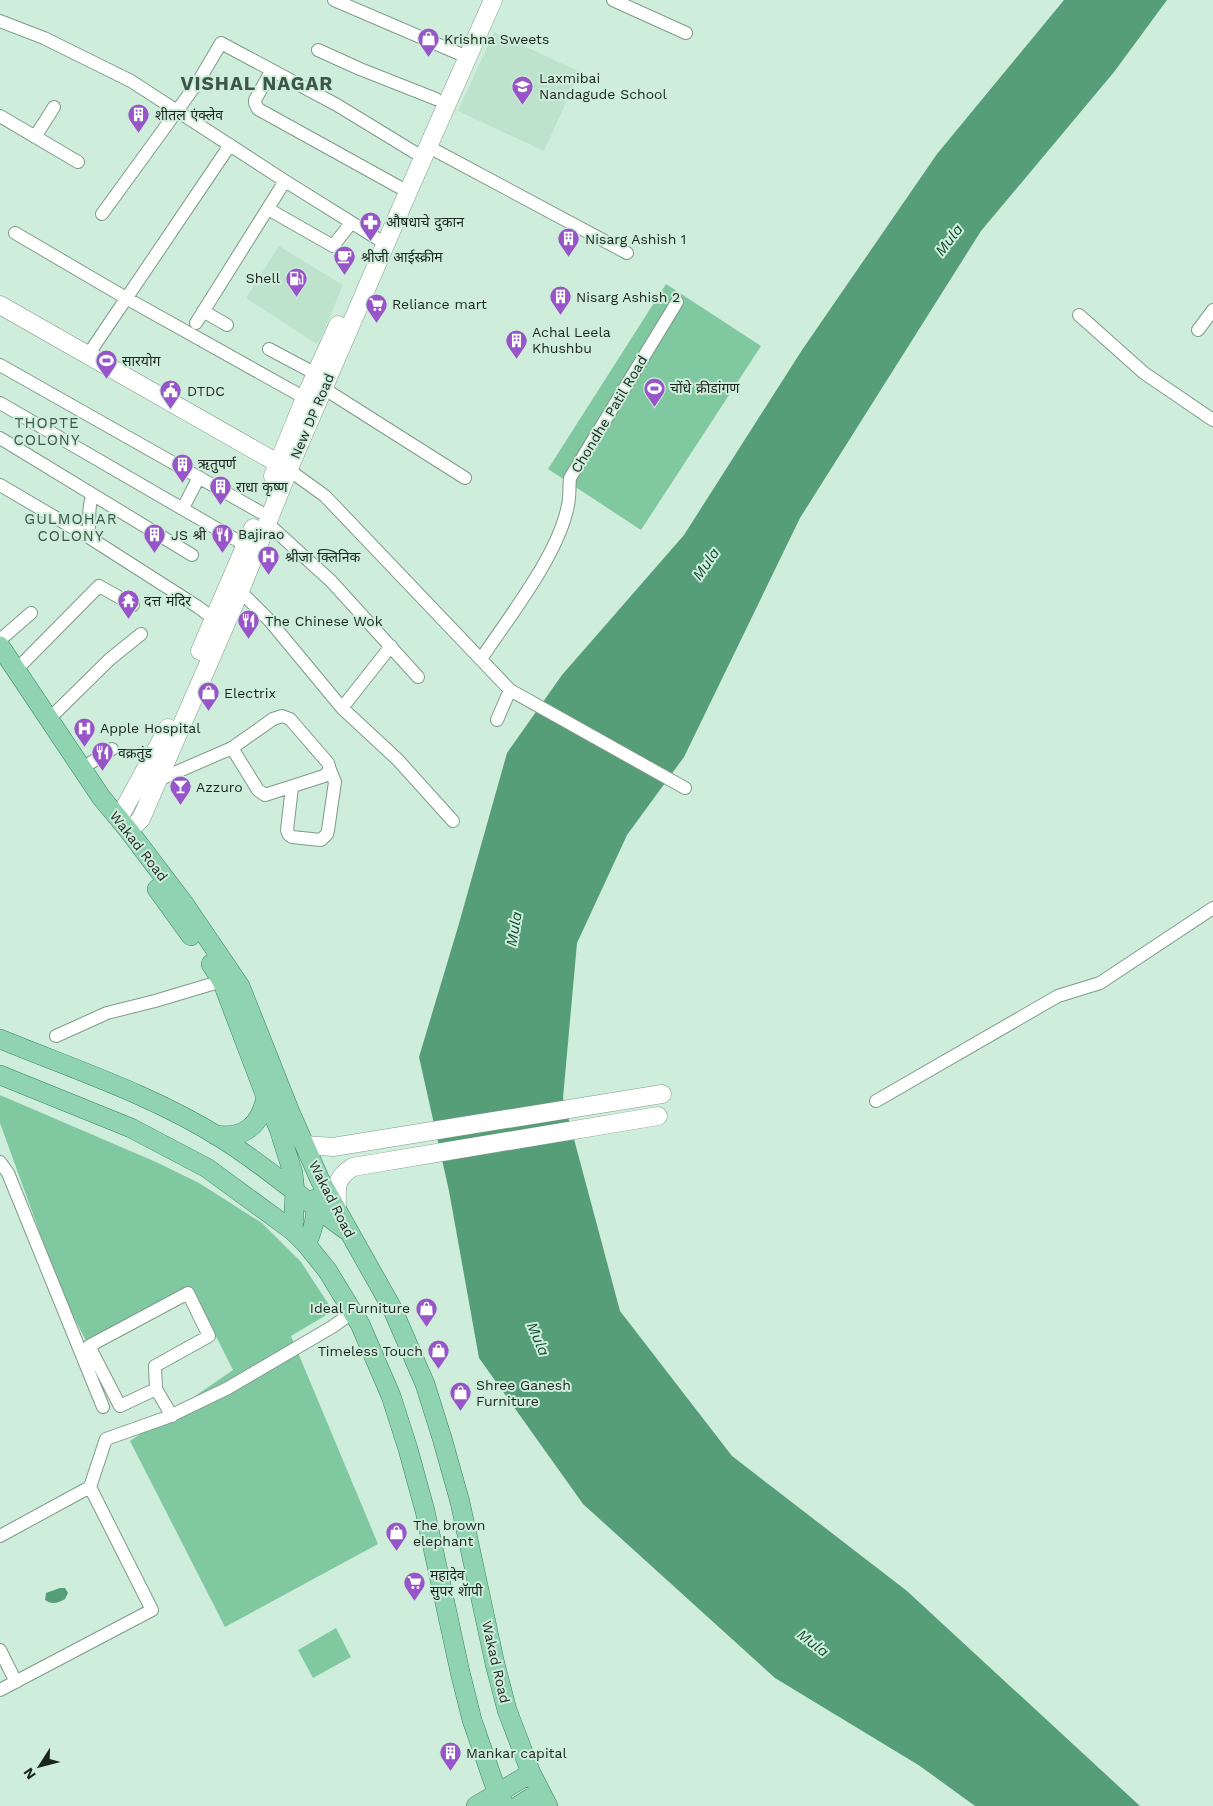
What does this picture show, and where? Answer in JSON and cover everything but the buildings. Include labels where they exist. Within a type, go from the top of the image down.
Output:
[{"type":"main road","name":"New DP Road","points":[[284,466],[304,398],[319,381],[461,55],[480,0]]},
{"type":"main road","name":"New DP Road","points":[[120,829],[140,819],[240,591],[263,517],[399,187],[421,149],[436,99],[493,0]]},
{"type":"main road","points":[[0,305],[284,466]]},
{"type":"main road","name":"New DP Road","points":[[120,829],[164,736],[246,545],[263,517]]},
{"type":"main road","name":"Wakad Road","points":[[0,647],[8,669],[60,760],[91,803],[120,829],[185,905],[240,986],[290,1112],[315,1166],[337,1210],[392,1308],[425,1384],[460,1502],[495,1664],[507,1710],[531,1773],[544,1799]]},
{"type":"main road","name":"Wakad Road","points":[[8,669],[48,720],[101,797],[120,829],[222,981],[294,1173],[300,1237]]},
{"type":"main road","points":[[0,1039],[145,1097],[215,1135],[252,1159],[313,1207],[348,1230]]},
{"type":"main road","points":[[0,1075],[131,1128],[170,1147],[206,1168],[300,1237],[327,1270],[360,1324],[384,1380],[408,1448],[425,1511],[468,1702],[501,1799]]},
{"type":"main road","points":[[306,1145],[333,1147],[662,1094]]},
{"type":"main road","points":[[215,1135],[236,1135],[249,1128],[260,1114],[266,1097]]},
{"type":"main road","points":[[337,1210],[337,1186],[343,1173],[353,1167],[658,1116]]},
{"type":"main road","points":[[300,1237],[314,1229],[315,1166]]},
{"type":"main road","points":[[476,1806],[501,1799],[531,1773]]},
{"type":"main road","points":[[518,1806],[544,1799]]},
{"type":"street","points":[[334,0],[461,55]]},
{"type":"street","points":[[613,0],[686,33]]},
{"type":"street","points":[[0,21],[44,38],[131,81],[230,144],[285,182],[378,239]]},
{"type":"street","points":[[102,214],[198,82],[221,44],[421,149],[627,253]]},
{"type":"street","points":[[318,50],[436,99]]},
{"type":"street","points":[[272,70],[256,100],[255,103],[258,108],[399,187]]},
{"type":"street","points":[[35,137],[54,107]]},
{"type":"street","points":[[0,116],[78,162]]},
{"type":"street","points":[[88,355],[230,144]]},
{"type":"street","points":[[196,323],[285,182]]},
{"type":"street","points":[[268,209],[333,246],[351,222]]},
{"type":"street","points":[[15,233],[304,398]]},
{"type":"street","name":"Chondhe Patil Road","points":[[481,659],[533,580],[560,532],[568,504],[570,478],[677,302]]},
{"type":"street","points":[[1198,330],[1213,310]]},
{"type":"street","points":[[203,311],[227,325]]},
{"type":"street","points":[[1079,315],[1144,373],[1213,420]]},
{"type":"street","points":[[269,349],[465,478]]},
{"type":"street","points":[[0,365],[199,477],[263,517],[331,581],[418,677]]},
{"type":"street","points":[[0,403],[246,545]]},
{"type":"street","points":[[0,438],[192,555]]},
{"type":"street","points":[[284,466],[325,496],[510,690],[685,788]]},
{"type":"street","points":[[183,508],[199,477]]},
{"type":"street","points":[[0,484],[86,536],[214,619]]},
{"type":"street","points":[[86,536],[90,527],[89,503],[92,495]]},
{"type":"street","points":[[8,669],[99,586],[133,605]]},
{"type":"street","points":[[240,591],[269,620],[342,708],[398,760],[453,821]]},
{"type":"street","points":[[0,640],[31,613]]},
{"type":"street","points":[[48,720],[110,659],[141,634]]},
{"type":"street","points":[[342,708],[390,646]]},
{"type":"street","points":[[497,720],[510,690]]},
{"type":"street","points":[[156,781],[232,748],[273,719],[282,716],[290,718],[328,763],[334,782],[327,834],[321,840],[292,837],[289,835],[287,830],[292,787]]},
{"type":"street","points":[[232,748],[258,790],[265,795],[324,776],[330,770]]},
{"type":"street","points":[[81,769],[112,749]]},
{"type":"street","points":[[876,1101],[1058,996],[1100,983],[1213,908]]},
{"type":"street","points":[[56,1036],[107,1012],[155,1001],[222,981]]},
{"type":"street","points":[[0,1162],[8,1173],[103,1407]]},
{"type":"street","points":[[156,1389],[120,1406],[88,1346],[188,1293],[209,1336],[155,1366],[156,1389],[172,1416]]},
{"type":"street","points":[[0,1536],[90,1487],[106,1439],[172,1416],[228,1388],[332,1327],[353,1312]]},
{"type":"street","points":[[0,1690],[152,1610],[90,1487]]},
{"type":"street","points":[[0,1650],[16,1682]]},
{"type":"shaded area","points":[[494,32],[580,72],[544,151],[458,111]]},
{"type":"shaded area","points":[[279,246],[343,285],[318,345],[246,298]]},
{"type":"shaded area","name":"चोंधे क्रीडांगण","points":[[666,284],[761,346],[641,530],[548,469]]},
{"type":"shaded area","points":[[0,1095],[156,1162],[199,1183],[262,1223],[301,1262],[333,1311],[291,1336],[378,1544],[225,1627],[130,1441],[233,1370],[191,1287],[86,1341],[62,1294],[0,1123]]},
{"type":"shaded area","points":[[336,1628],[351,1657],[313,1678],[298,1650]]},
{"type":"water","name":"Mula","points":[[1064,0],[1167,0],[1114,72],[981,231],[800,518],[684,757],[627,835],[577,943],[563,1098],[620,1311],[732,1456],[907,1591],[1140,1806],[975,1806],[920,1766],[775,1678],[583,1504],[479,1358],[449,1191],[419,1057],[507,753],[562,675],[684,535],[802,350],[937,154]]},
{"type":"water","points":[[65,1588],[68,1593],[65,1599],[55,1603],[45,1600],[46,1593]]},
{"type":"place","name":"Krishna Sweets","points":[[428,58]]},
{"type":"place","name":"Laxmibai Nandagude School","points":[[523,105]]},
{"type":"place","name":"शीतल एंक्लेव","points":[[139,134]]},
{"type":"place","name":"औषधाचे दुकान","points":[[370,241]]},
{"type":"place","name":"Nisarg Ashish 1","points":[[569,258]]},
{"type":"place","name":"श्रीजी आईस्क्रीम","points":[[345,276]]},
{"type":"place","name":"Shell","points":[[296,297]]},
{"type":"place","name":"Nisarg Ashish 2","points":[[560,316]]},
{"type":"place","name":"Reliance mart","points":[[376,323]]},
{"type":"place","name":"Achal Leela Khushbu","points":[[516,359]]},
{"type":"place","name":"सारयोग","points":[[106,380]]},
{"type":"place","name":"चोंधे क्रीडांगण","points":[[654,407]]},
{"type":"place","name":"DTDC","points":[[171,410]]},
{"type":"place","name":"ऋतुपर्ण","points":[[182,483]]},
{"type":"place","name":"राधा कृष्ण","points":[[220,506]]},
{"type":"place","name":"Bajirao","points":[[222,553]]},
{"type":"place","name":"JS श्री","points":[[155,554]]},
{"type":"place","name":"श्रीजा क्लिनिक","points":[[269,576]]},
{"type":"place","name":"दत्त मंदिर","points":[[128,620]]},
{"type":"place","name":"The Chinese Wok","points":[[249,640]]},
{"type":"place","name":"Electrix","points":[[208,712]]},
{"type":"place","name":"Apple Hospital","points":[[84,747]]},
{"type":"place","name":"वक्रतुंड","points":[[102,772]]},
{"type":"place","name":"Azzuro","points":[[180,806]]},
{"type":"place","name":"Ideal Furniture","points":[[426,1327]]},
{"type":"place","name":"Timeless Touch","points":[[439,1370]]},
{"type":"place","name":"Shree Ganesh Furniture","points":[[460,1412]]},
{"type":"place","name":"The brown elephant","points":[[397,1552]]},
{"type":"place","name":"महादेव सुपर शॅापी","points":[[414,1602]]},
{"type":"place","name":"Mankar capital","points":[[450,1772]]},
{"type":"district","name":"VISHAL NAGAR","points":[[257,83]]},
{"type":"district","name":"THOPTE COLONY","points":[[47,432]]},
{"type":"district","name":"GULMOHAR COLONY","points":[[71,528]]}]
